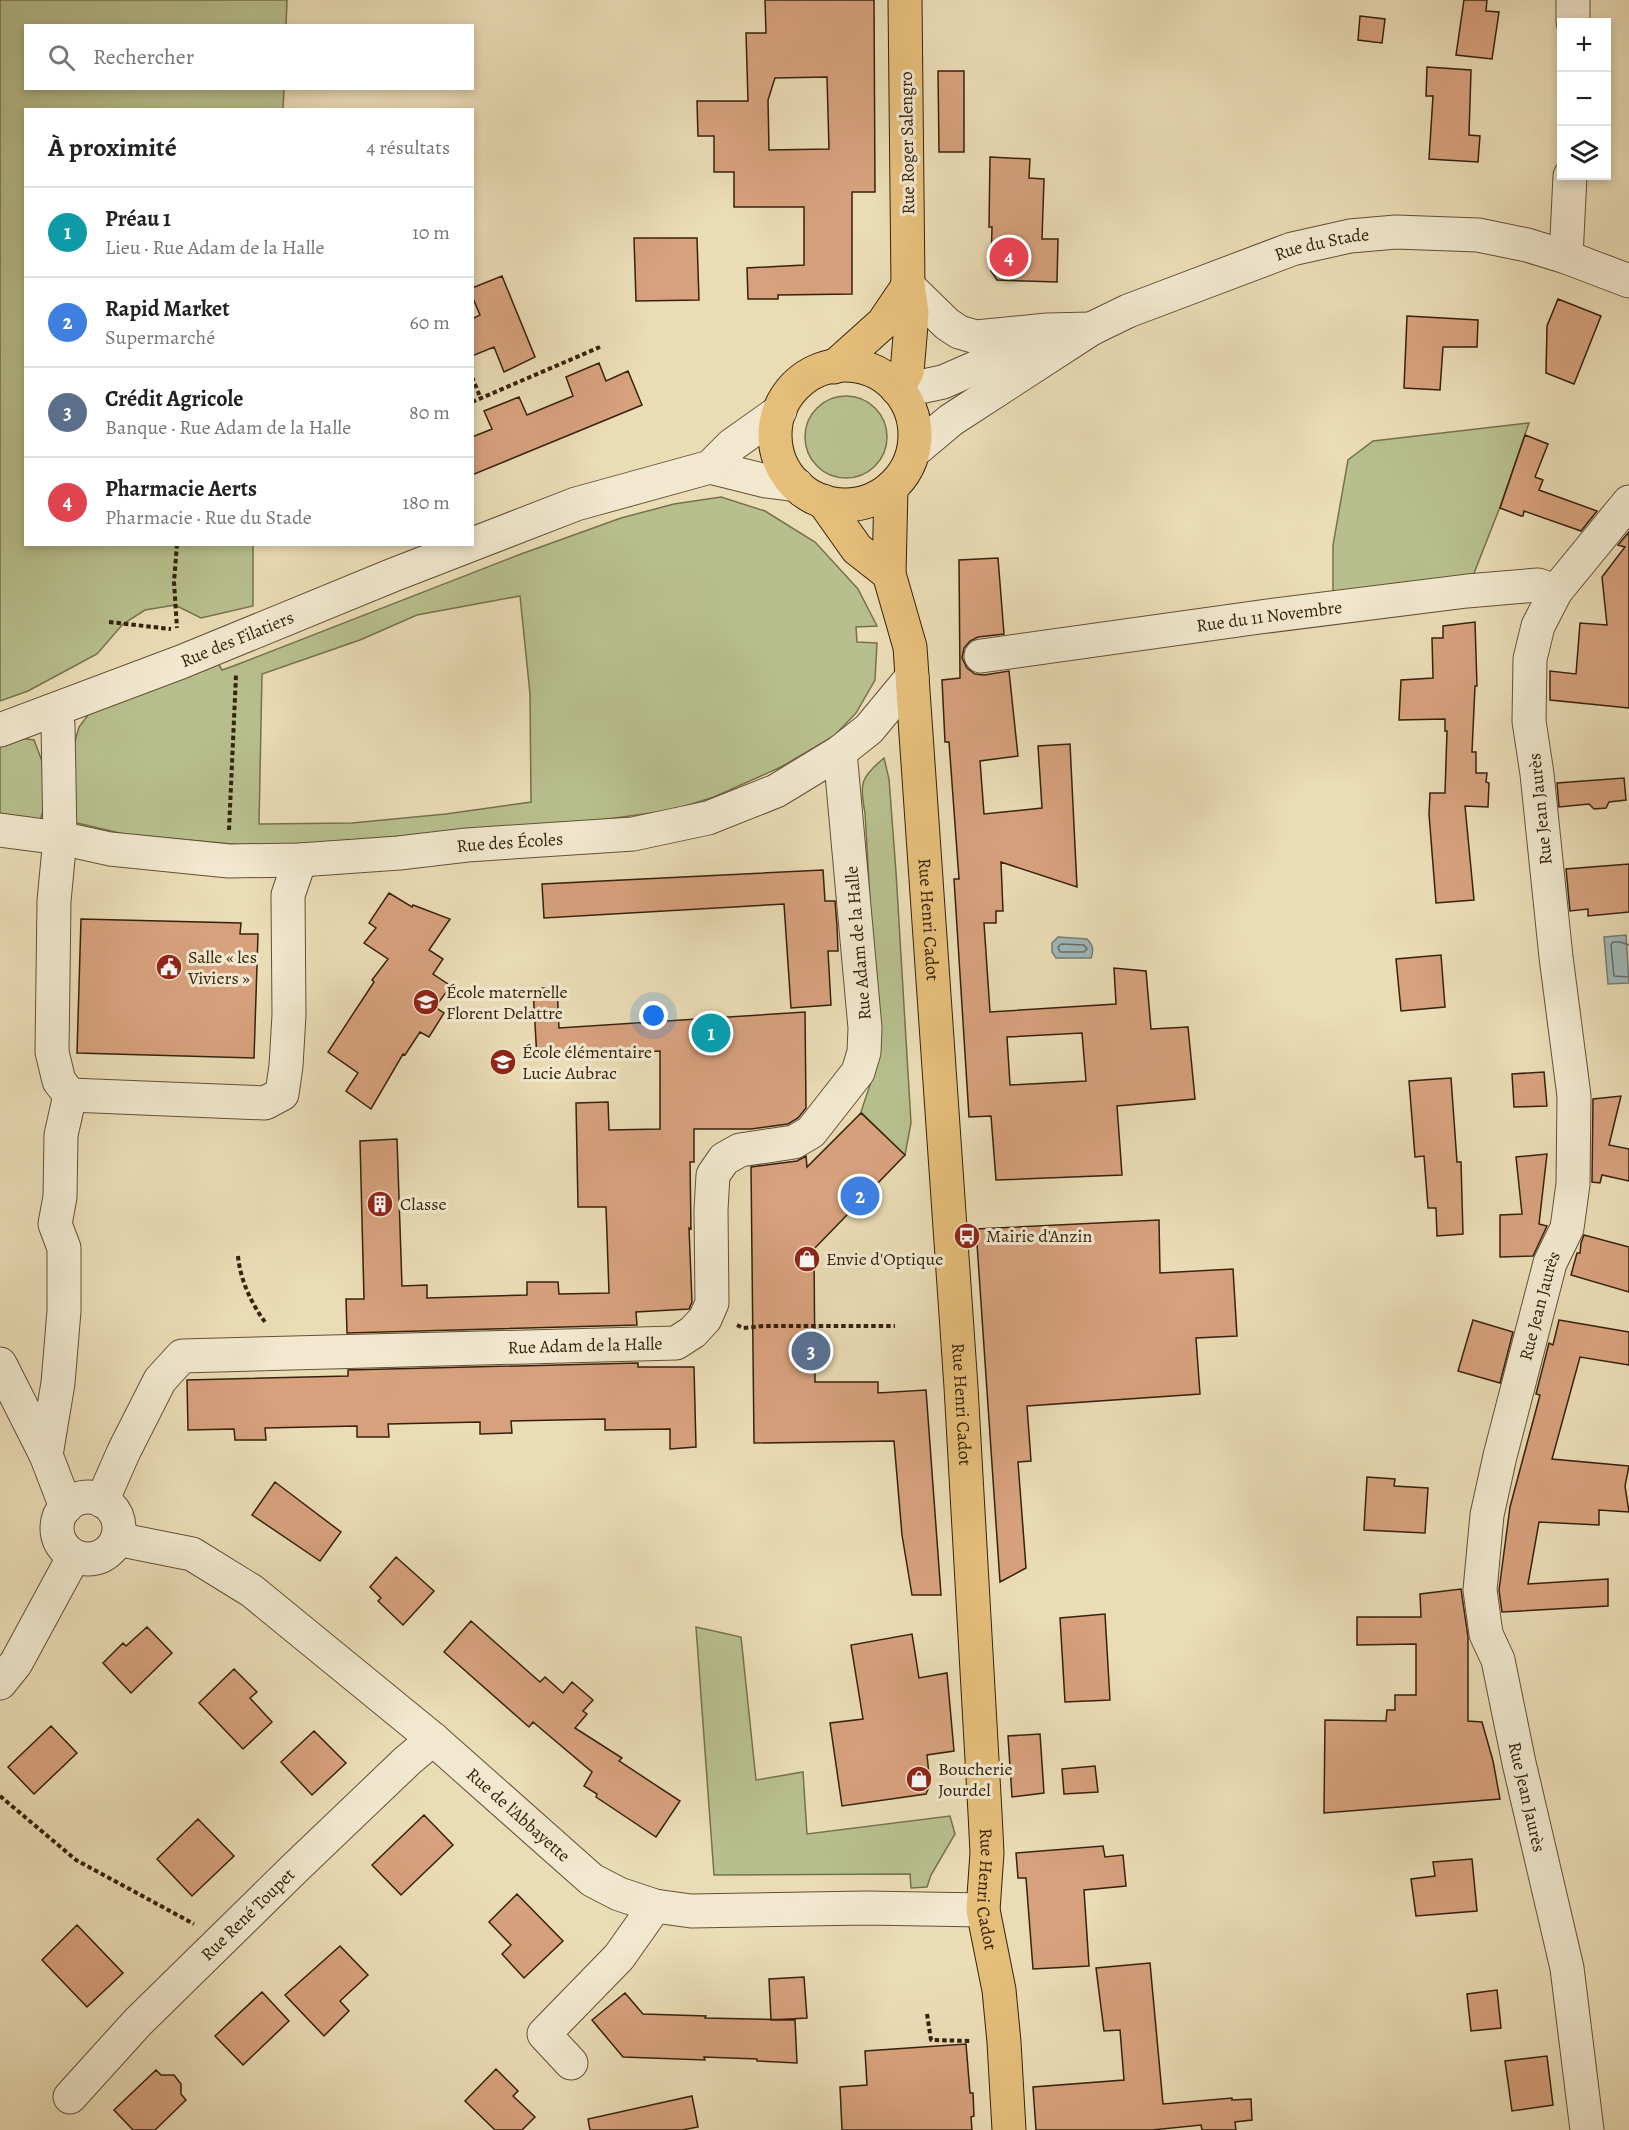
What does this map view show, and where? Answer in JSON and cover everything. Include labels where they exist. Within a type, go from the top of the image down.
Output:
[{"type":"main road","name":"Rue Roger Salengro","points":[[898,390],[907,372],[912,313],[908,286],[905,0]]},
{"type":"main road","points":[[834,367],[883,323],[908,286]]},
{"type":"main road","points":[[810,493],[841,505],[859,504],[876,498],[891,488],[909,465],[914,451],[914,419],[898,390],[869,369],[851,366],[834,367],[807,377],[795,386],[780,411],[776,438],[777,451],[788,475],[810,493],[857,549],[890,574]]},
{"type":"main road","name":"Rue Henri Cadot","points":[[891,488],[890,574],[910,647],[961,1387],[987,1853],[983,1910],[999,1990],[1009,2130]]},
{"type":"street","points":[[1573,0],[1573,18]]},
{"type":"street","points":[[1566,257],[1570,180]]},
{"type":"street","name":"Rue du Stade","points":[[914,451],[951,420],[1091,329],[1128,310],[1292,249],[1350,236],[1396,232],[1478,235],[1527,245],[1629,281]]},
{"type":"street","name":"Rue du Stade","points":[[908,286],[947,324],[959,332],[976,337],[1047,330],[1091,329]]},
{"type":"street","name":"Rue du Stade","points":[[898,390],[943,382],[993,360],[1047,330]]},
{"type":"street","name":"Rue des Filatiers","points":[[474,544],[576,504],[710,467],[732,445],[780,411]]},
{"type":"street","points":[[710,467],[810,493]]},
{"type":"street","name":"Rue Jean Jaurès","points":[[1587,2130],[1567,1968],[1519,1763],[1498,1660],[1486,1634],[1480,1590],[1487,1515],[1500,1456],[1550,1263],[1567,1228],[1573,1184],[1574,1096],[1529,721],[1530,659],[1538,626],[1556,591],[1629,502]]},
{"type":"street","name":"Rue des Filatiers","points":[[0,730],[228,643],[468,546]]},
{"type":"street","name":"Rue du 11 Novembre","points":[[981,656],[1467,591],[1538,585],[1556,591]]},
{"type":"street","name":"Rue des Écoles","points":[[0,831],[60,838],[110,849],[229,861],[300,860],[399,853],[467,845],[633,834],[708,818],[776,791],[840,752],[869,729],[912,677]]},
{"type":"street","points":[[54,710],[58,725],[60,838],[54,901],[52,1053],[59,1081],[70,1095],[265,1103],[282,1094],[289,1015],[288,895],[300,860]]},
{"type":"street","name":"Rue Adam de la Halle","points":[[102,1501],[124,1450],[160,1380],[182,1356],[676,1342],[693,1332],[705,1319],[712,1303],[713,1174],[724,1159],[740,1150],[794,1142],[812,1132],[858,1072],[864,1052],[865,1028],[840,752]]},
{"type":"street","points":[[46,1455],[58,1383],[63,1311],[64,1248],[56,1224],[60,1197],[61,1135],[70,1095]]},
{"type":"street","points":[[0,1364],[46,1455],[66,1507]]},
{"type":"street","points":[[83,1498],[102,1501],[115,1513],[119,1530],[117,1539],[107,1553],[99,1557],[91,1559],[74,1556],[61,1543],[57,1534],[60,1515],[66,1507],[83,1498]]},
{"type":"street","name":"Rue de l'Abbayette","points":[[117,1539],[192,1554],[252,1591],[434,1739],[592,1880],[619,1894],[655,1906],[691,1911],[866,1908],[983,1910]]},
{"type":"street","points":[[0,1683],[16,1663],[74,1556]]},
{"type":"street","name":"Rue René Toupet","points":[[70,2097],[138,2022],[295,1868],[407,1761],[434,1739]]},
{"type":"street","points":[[571,2063],[544,2034],[619,1957],[655,1906]]},
{"type":"path","points":[[474,401],[600,347]]},
{"type":"path","points":[[474,382],[481,399]]},
{"type":"path","points":[[109,622],[177,630],[174,582],[177,546]]},
{"type":"path","points":[[228,643],[236,665],[229,861]]},
{"type":"path","points":[[238,1256],[239,1273],[258,1313],[290,1353]]},
{"type":"path","points":[[763,1326],[895,1326]]},
{"type":"path","points":[[0,1796],[76,1860],[224,1939]]},
{"type":"path","points":[[927,2014],[931,2040],[970,2039],[971,2051]]},
{"type":"green space","points":[[0,0],[287,0],[286,24],[24,24],[24,90],[284,90],[283,108],[24,108],[24,546],[253,546],[253,606],[201,618],[175,605],[145,610],[123,624],[97,654],[28,691],[0,701]]},
{"type":"green space","points":[[838,396],[854,396],[869,403],[880,414],[887,429],[884,453],[875,466],[854,478],[838,478],[823,471],[812,460],[805,445],[805,429],[812,414],[823,403]]},
{"type":"green space","points":[[1529,423],[1500,507],[1467,591],[1333,608],[1333,545],[1348,460],[1373,441]]},
{"type":"green space","points":[[721,497],[765,511],[815,542],[858,589],[877,626],[856,627],[857,642],[877,643],[875,680],[856,713],[834,736],[781,767],[714,797],[672,810],[594,821],[264,847],[124,834],[77,823],[69,805],[71,755],[79,727],[91,711],[217,662],[222,670],[521,554],[621,518],[674,504]],"holes":[[[520,596],[530,694],[531,802],[446,814],[352,823],[259,824],[262,674],[360,640],[417,615]]]},
{"type":"green space","points":[[19,738],[34,740],[45,769],[44,808],[39,824],[0,819],[0,745]]},
{"type":"green space","points":[[884,758],[889,779],[896,872],[911,1123],[905,1155],[861,1112],[879,1058],[862,787],[870,770]]},
{"type":"green space","points":[[696,1627],[741,1637],[756,1780],[803,1772],[807,1834],[950,1816],[955,1834],[931,1875],[927,1887],[911,1888],[910,1874],[714,1875]]},
{"type":"water","points":[[1626,935],[1629,983],[1608,984],[1604,937]]},
{"type":"water","points":[[1058,937],[1087,939],[1091,943],[1091,958],[1056,958],[1052,952],[1052,943]]},
{"type":"building","points":[[765,0],[874,0],[875,192],[852,192],[852,294],[778,295],[778,299],[748,299],[747,268],[804,265],[804,207],[734,207],[734,172],[714,172],[714,136],[698,136],[697,101],[748,101],[746,33],[766,33]],"holes":[[[827,77],[829,149],[769,150],[768,100],[775,78]]]},
{"type":"building","points":[[1464,0],[1487,0],[1486,11],[1499,12],[1492,59],[1456,55]]},
{"type":"building","points":[[1360,16],[1385,19],[1382,43],[1358,40]]},
{"type":"building","points":[[1427,67],[1471,70],[1469,135],[1480,136],[1478,162],[1429,159],[1433,96],[1426,96]]},
{"type":"building","points":[[938,71],[964,71],[964,152],[939,152]]},
{"type":"building","points":[[990,157],[1030,159],[1029,178],[1044,179],[1042,239],[1058,239],[1057,282],[997,280],[991,271]]},
{"type":"building","points":[[634,238],[697,238],[699,300],[636,301]]},
{"type":"building","points":[[502,276],[535,357],[504,372],[494,347],[474,355],[474,318],[480,315],[474,301],[474,287]]},
{"type":"building","points":[[1558,299],[1601,316],[1574,384],[1546,373],[1547,326]]},
{"type":"building","points":[[1407,316],[1478,320],[1477,347],[1443,347],[1440,390],[1404,388]]},
{"type":"building","points":[[599,363],[606,381],[628,371],[642,405],[474,474],[474,436],[492,429],[484,411],[519,397],[527,415],[573,396],[566,377]]},
{"type":"building","points":[[1525,435],[1548,444],[1535,477],[1543,480],[1539,490],[1597,511],[1581,531],[1524,511],[1521,516],[1500,508]]},
{"type":"building","points":[[1629,532],[1629,708],[1550,700],[1550,671],[1576,674],[1580,623],[1607,625],[1602,577],[1625,547],[1618,545]]},
{"type":"building","points":[[998,558],[1004,634],[978,637],[970,641],[964,648],[962,658],[967,668],[975,674],[1009,671],[1018,756],[980,761],[984,814],[1042,808],[1038,746],[1070,744],[1077,887],[1001,862],[1003,911],[996,911],[996,923],[984,923],[990,1012],[1116,1004],[1114,968],[1146,971],[1151,1029],[1188,1027],[1195,1099],[1117,1106],[1122,1175],[996,1180],[991,1116],[969,1117],[954,879],[959,879],[949,742],[945,742],[942,680],[960,678],[959,560]],"holes":[[[1082,1033],[1086,1081],[1010,1085],[1007,1037]]]},
{"type":"building","points":[[1475,622],[1477,686],[1475,686],[1472,752],[1476,752],[1476,773],[1487,773],[1488,807],[1465,806],[1474,900],[1436,903],[1429,814],[1430,793],[1445,793],[1447,731],[1445,731],[1445,719],[1399,720],[1401,680],[1433,678],[1432,638],[1443,638],[1443,626]]},
{"type":"building","points":[[1624,778],[1626,800],[1609,802],[1606,808],[1594,809],[1589,804],[1559,807],[1557,783]]},
{"type":"building","points":[[1629,864],[1629,912],[1588,916],[1588,909],[1570,911],[1566,869]]},
{"type":"building","points":[[823,870],[825,901],[835,901],[837,926],[838,951],[828,951],[831,1005],[791,1008],[784,904],[544,918],[542,884]]},
{"type":"building","points":[[389,893],[412,907],[413,905],[450,919],[429,950],[443,959],[433,974],[451,986],[435,1007],[444,1013],[429,1037],[420,1032],[405,1055],[403,1054],[371,1109],[346,1091],[358,1073],[328,1052],[374,982],[372,980],[388,959],[364,943],[376,928],[369,923]]},
{"type":"building","name":"Salle « les Viviers »","points":[[81,919],[241,923],[240,934],[258,934],[254,1058],[77,1053]]},
{"type":"building","points":[[1441,955],[1445,1007],[1401,1011],[1396,959]]},
{"type":"building","points":[[557,987],[559,1028],[805,1012],[806,1108],[798,1118],[788,1124],[751,1129],[694,1129],[694,1162],[690,1162],[691,1229],[689,1228],[692,1302],[689,1309],[636,1312],[637,1325],[347,1333],[346,1299],[364,1299],[360,1141],[397,1139],[402,1286],[427,1285],[427,1298],[527,1295],[527,1282],[558,1282],[559,1294],[609,1293],[606,1207],[578,1207],[576,1103],[608,1102],[609,1130],[660,1129],[660,1051],[537,1059],[533,989]]},
{"type":"building","points":[[1544,1072],[1547,1106],[1514,1107],[1512,1074]]},
{"type":"building","points":[[1451,1078],[1457,1162],[1461,1162],[1463,1234],[1437,1236],[1436,1208],[1428,1208],[1424,1156],[1415,1157],[1409,1081]]},
{"type":"building","points":[[1621,1096],[1609,1145],[1629,1149],[1629,1181],[1602,1175],[1600,1183],[1592,1182],[1593,1099]]},
{"type":"building","points":[[861,1113],[905,1155],[814,1249],[815,1382],[878,1382],[878,1393],[926,1390],[941,1595],[912,1595],[902,1535],[894,1441],[754,1443],[751,1167],[797,1161],[806,1156],[807,1167]]},
{"type":"building","points":[[1547,1154],[1539,1224],[1547,1226],[1533,1256],[1500,1257],[1500,1215],[1522,1214],[1516,1157]]},
{"type":"building","points":[[1159,1220],[1160,1273],[1233,1269],[1237,1336],[1196,1338],[1200,1394],[1027,1406],[1031,1461],[1018,1462],[1026,1568],[1000,1582],[976,1229]]},
{"type":"building","points":[[1584,1235],[1629,1247],[1629,1292],[1571,1275]]},
{"type":"building","points":[[1473,1320],[1513,1332],[1500,1383],[1458,1371]]},
{"type":"building","points":[[1559,1320],[1629,1332],[1629,1365],[1580,1357],[1552,1459],[1629,1466],[1625,1486],[1629,1512],[1599,1510],[1599,1525],[1539,1522],[1528,1584],[1608,1579],[1608,1606],[1502,1612],[1499,1590],[1510,1507],[1540,1395],[1536,1394],[1549,1343],[1553,1345]]},
{"type":"building","points":[[638,1363],[638,1367],[694,1367],[696,1447],[670,1449],[670,1429],[605,1430],[605,1419],[511,1421],[512,1433],[480,1434],[480,1422],[388,1424],[389,1437],[357,1437],[357,1426],[265,1428],[266,1440],[235,1440],[234,1429],[188,1430],[187,1380],[348,1376],[348,1370]]},
{"type":"building","points":[[1367,1477],[1395,1479],[1394,1486],[1428,1488],[1425,1533],[1364,1530]]},
{"type":"building","points":[[275,1482],[341,1532],[320,1561],[252,1515]]},
{"type":"building","points":[[396,1557],[434,1591],[403,1625],[378,1601],[381,1598],[370,1587]]},
{"type":"building","points":[[1461,1589],[1468,1637],[1468,1721],[1482,1722],[1493,1761],[1500,1799],[1324,1813],[1325,1720],[1386,1721],[1387,1710],[1395,1710],[1395,1695],[1416,1695],[1416,1644],[1357,1645],[1357,1617],[1421,1617],[1420,1594]]},
{"type":"building","points":[[1105,1614],[1110,1700],[1065,1702],[1060,1618]]},
{"type":"building","points":[[471,1621],[540,1682],[545,1677],[563,1693],[572,1682],[593,1700],[583,1711],[587,1714],[575,1728],[622,1758],[619,1761],[680,1801],[656,1837],[596,1797],[597,1794],[584,1786],[592,1772],[533,1722],[529,1727],[444,1652]]},
{"type":"building","points":[[147,1627],[172,1653],[131,1693],[103,1663],[123,1643],[126,1646]]},
{"type":"building","points":[[912,1634],[919,1678],[947,1673],[954,1751],[927,1755],[930,1784],[926,1794],[842,1806],[830,1723],[863,1719],[851,1645]]},
{"type":"building","points":[[234,1669],[257,1692],[250,1698],[272,1722],[243,1749],[199,1703]]},
{"type":"building","points":[[51,1726],[77,1753],[34,1794],[8,1767]]},
{"type":"building","points":[[314,1731],[346,1763],[312,1795],[281,1762]]},
{"type":"building","points":[[1040,1734],[1044,1793],[1012,1797],[1008,1736]]},
{"type":"building","points":[[1095,1766],[1098,1792],[1064,1794],[1062,1769]]},
{"type":"building","points":[[424,1815],[453,1845],[401,1895],[372,1865]]},
{"type":"building","points":[[198,1819],[234,1856],[192,1896],[157,1859]]},
{"type":"building","points":[[1103,1846],[1105,1857],[1123,1855],[1126,1886],[1084,1890],[1089,1966],[1033,1969],[1026,1878],[1018,1878],[1016,1853]]},
{"type":"building","points":[[1472,1859],[1477,1911],[1416,1916],[1411,1879],[1435,1876],[1433,1862]]},
{"type":"building","points":[[517,1894],[563,1941],[524,1978],[502,1954],[511,1945],[489,1922]]},
{"type":"building","points":[[77,1925],[123,1973],[87,2007],[42,1960]]},
{"type":"building","points":[[340,1946],[368,1975],[340,2001],[349,2011],[324,2036],[285,1995]]},
{"type":"building","points":[[1150,1963],[1163,2104],[1232,2098],[1232,2100],[1251,2099],[1252,2120],[1235,2122],[1236,2130],[1202,2130],[1201,2125],[1152,2130],[1036,2130],[1033,2087],[1124,2080],[1120,2030],[1104,2031],[1096,1968]]},
{"type":"building","points":[[804,1977],[807,2018],[771,2020],[769,1979]]},
{"type":"building","points":[[1497,1990],[1501,2028],[1471,2031],[1467,1994]]},
{"type":"building","points":[[262,1992],[289,2021],[243,2065],[215,2036]]},
{"type":"building","points":[[625,1993],[643,2014],[795,2020],[797,2063],[704,2057],[705,2060],[623,2057],[592,2020]]},
{"type":"building","points":[[966,2044],[970,2093],[973,2093],[972,2130],[842,2130],[840,2087],[867,2085],[865,2051]]},
{"type":"building","points":[[1547,2056],[1553,2105],[1512,2111],[1505,2061]]},
{"type":"building","points":[[496,2069],[518,2091],[513,2096],[535,2117],[522,2130],[495,2130],[465,2101]]},
{"type":"building","points":[[156,2070],[161,2075],[174,2075],[181,2084],[181,2094],[186,2100],[155,2130],[133,2130],[114,2110]]},
{"type":"building","points":[[692,2096],[698,2127],[682,2130],[590,2130],[588,2119]]},
{"type":"place","name":"Pharmacie Aerts","points":[[1009,257]]},
{"type":"place","name":"Salle « les Viviers »","points":[[169,967]]},
{"type":"place","name":"École maternelle Florent Delattre","points":[[426,1002]]},
{"type":"place","name":"Préau 1","points":[[711,1033]]},
{"type":"place","name":"École élémentaire Lucie Aubrac","points":[[503,1062]]},
{"type":"place","name":"Rapid Market","points":[[860,1196]]},
{"type":"place","name":"Classe","points":[[380,1204]]},
{"type":"place","name":"Mairie d'Anzin","points":[[967,1236]]},
{"type":"place","name":"Envie d'Optique","points":[[807,1259]]},
{"type":"place","name":"Crédit Agricole","points":[[811,1351]]},
{"type":"place","name":"Boucherie Jourdel","points":[[919,1779]]}]
